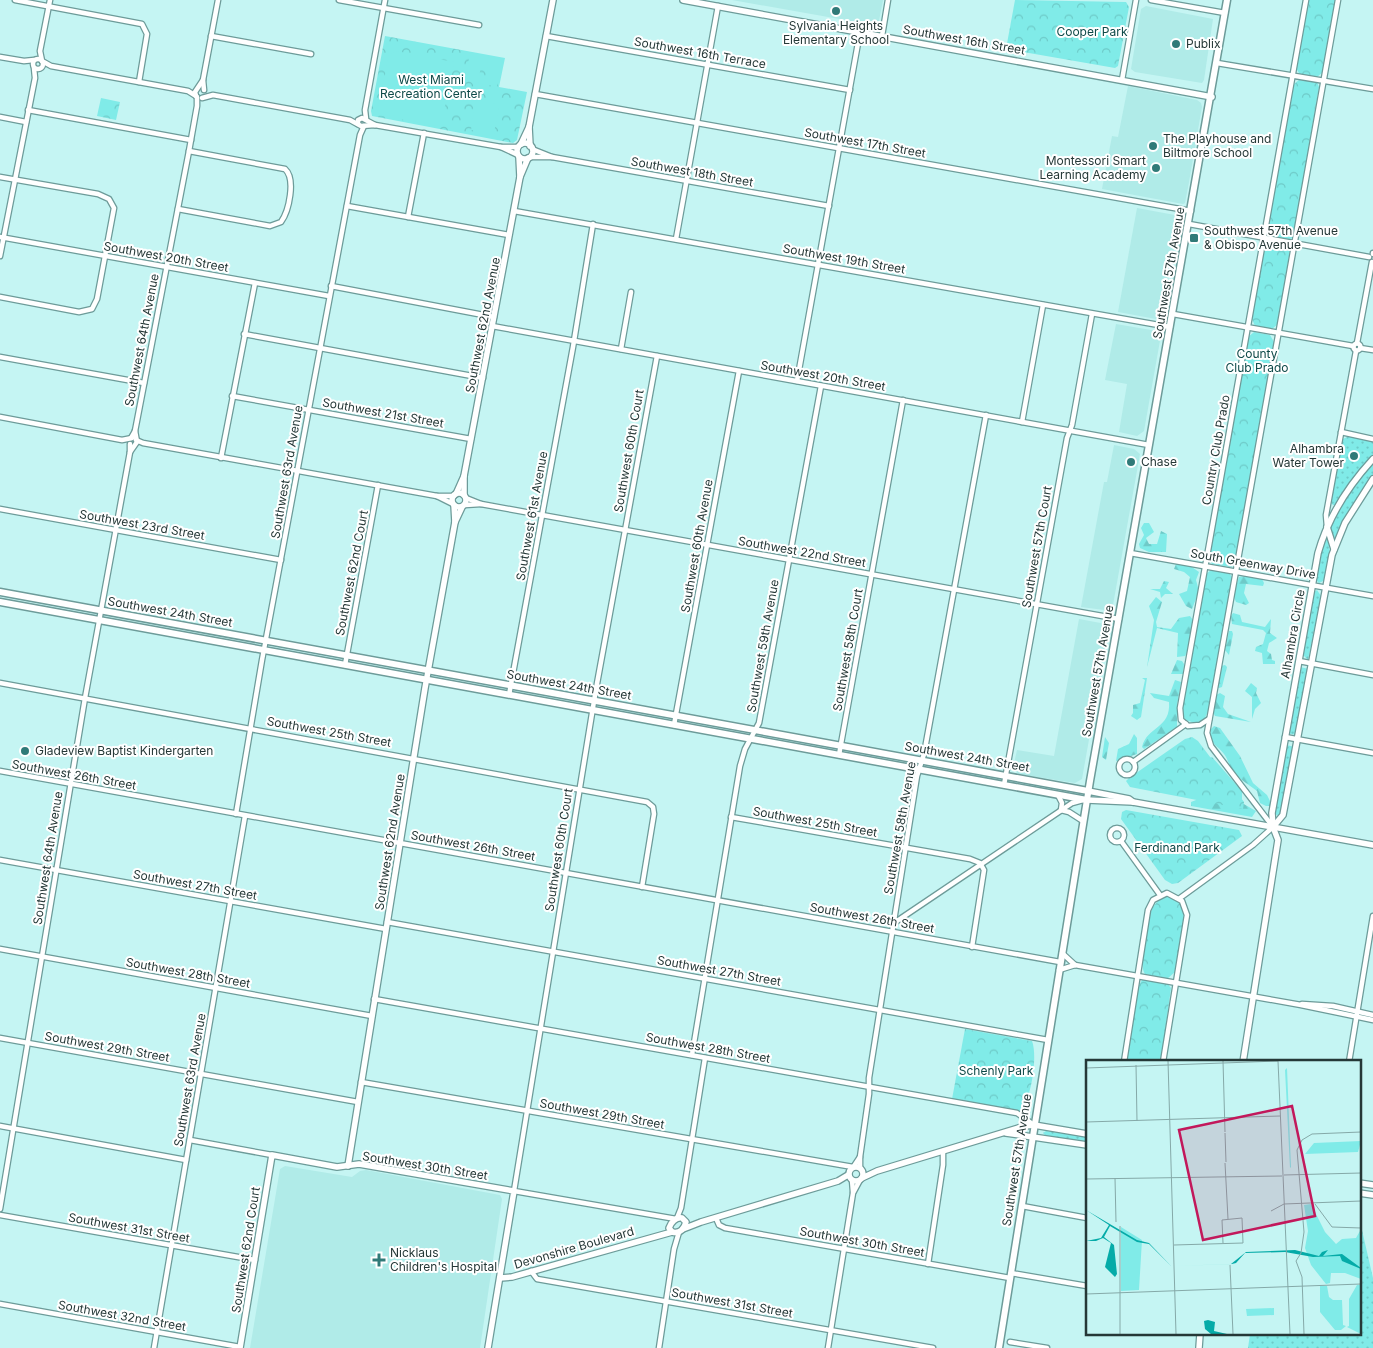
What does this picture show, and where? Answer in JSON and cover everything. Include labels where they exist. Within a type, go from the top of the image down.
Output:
[{"type":"main road","name":"Southwest 57th Avenue","points":[[999,1348],[1088,791],[1218,63],[1227,0]]},
{"type":"main road","name":"Southwest 24th Street","points":[[0,592],[1088,791]]},
{"type":"main road","name":"Southwest 24th Street","points":[[0,602],[1087,800]]},
{"type":"street","points":[[15,0],[137,22],[145,27],[147,40],[138,82]]},
{"type":"street","points":[[37,68],[35,60],[40,51],[50,0]]},
{"type":"street","points":[[199,97],[204,90],[203,80],[218,0]]},
{"type":"street","points":[[339,0],[479,25]]},
{"type":"street","points":[[362,122],[385,0]]},
{"type":"street","points":[[520,146],[529,127],[553,0]]},
{"type":"street","name":"Southwest 16th Street","points":[[683,0],[1212,97]]},
{"type":"street","points":[[882,36],[888,0]]},
{"type":"street","points":[[1122,80],[1136,0]]},
{"type":"street","points":[[1151,0],[1225,13]]},
{"type":"street","name":"Country Club Prado","points":[[1186,724],[1180,716],[1180,708],[1306,0]]},
{"type":"street","points":[[1180,898],[1253,845],[1273,827],[1208,742],[1207,733],[1338,0]]},
{"type":"street","points":[[676,239],[718,6]]},
{"type":"street","points":[[797,382],[860,32]]},
{"type":"street","points":[[211,36],[311,54]]},
{"type":"street","name":"Southwest 16th Terrace","points":[[546,36],[850,90]]},
{"type":"street","points":[[0,256],[2,237],[37,68],[42,61],[40,51]]},
{"type":"street","points":[[0,57],[25,61],[42,61],[51,66]]},
{"type":"street","points":[[25,61],[37,68],[51,66],[188,91],[199,97],[213,95],[501,147],[520,146],[531,148],[529,127]]},
{"type":"street","points":[[1218,63],[1373,89]]},
{"type":"street","points":[[199,97],[197,89],[203,80]]},
{"type":"street","points":[[188,91],[204,90],[213,95]]},
{"type":"street","name":"Southwest 17th Street","points":[[535,94],[1191,212]]},
{"type":"street","name":"Southwest 64th Avenue","points":[[0,1209],[85,698],[130,452],[199,97]]},
{"type":"street","points":[[28,110],[191,140]]},
{"type":"street","points":[[0,117],[26,122]]},
{"type":"street","name":"Southwest 63rd Avenue","points":[[236,814],[265,641],[362,122]]},
{"type":"street","points":[[408,217],[424,133]]},
{"type":"street","name":"Southwest 62nd Avenue","points":[[348,1166],[426,680],[455,522],[455,495],[464,476],[472,439],[510,235],[520,176],[520,146]]},
{"type":"street","points":[[501,147],[519,156],[529,157]]},
{"type":"street","name":"Southwest 18th Street","points":[[531,148],[552,157]]},
{"type":"street","name":"Southwest 62nd Avenue","points":[[520,176],[531,148]]},
{"type":"street","points":[[178,209],[267,225],[279,224],[285,213],[291,183],[289,173],[279,167],[189,151]]},
{"type":"street","name":"Southwest 18th Street","points":[[529,157],[552,157],[829,206]]},
{"type":"street","points":[[0,177],[98,194],[112,202],[114,211],[97,299],[92,310],[79,312],[0,297]]},
{"type":"street","points":[[347,206],[510,235]]},
{"type":"street","name":"Southwest 19th Street","points":[[514,210],[1170,327]]},
{"type":"street","name":"Southwest 61st Avenue","points":[[509,695],[574,341],[593,224]]},
{"type":"street","points":[[1189,224],[1372,257],[1326,515],[1327,527],[1334,550]]},
{"type":"street","name":"Southwest 20th Street","points":[[2,237],[329,296]]},
{"type":"street","points":[[221,458],[255,283]]},
{"type":"street","points":[[331,286],[494,317]]},
{"type":"street","points":[[621,349],[631,292]]},
{"type":"street","points":[[1022,422],[1044,305]]},
{"type":"street","name":"Southwest 57th Court","points":[[1004,785],[1092,314]]},
{"type":"street","points":[[1173,314],[1373,350]]},
{"type":"street","name":"Southwest 20th Street","points":[[492,326],[1149,445]]},
{"type":"street","points":[[244,334],[483,378]]},
{"type":"street","name":"Southwest 60th Court","points":[[488,1348],[592,710],[657,356]]},
{"type":"street","points":[[0,357],[144,383]]},
{"type":"street","name":"Southwest 60th Avenue","points":[[674,725],[739,371]]},
{"type":"street","name":"Southwest 59th Avenue","points":[[692,1055],[741,759],[759,723],[821,386]]},
{"type":"street","name":"Southwest 21st Street","points":[[232,396],[472,439]]},
{"type":"street","name":"Southwest 58th Court","points":[[839,755],[903,400]]},
{"type":"street","name":"Southwest 58th Avenue","points":[[857,1167],[919,769],[986,416]]},
{"type":"street","points":[[0,417],[437,496],[465,496]]},
{"type":"street","points":[[1341,432],[1373,439]]},
{"type":"street","name":"Alhambra Circle","points":[[1243,1060],[1278,840],[1273,827],[1272,814],[1318,552],[1327,527],[1352,484],[1373,459]]},
{"type":"street","name":"Southwest 62nd Avenue","points":[[455,522],[464,506],[464,476]]},
{"type":"street","name":"Alhambra Circle","points":[[1273,827],[1283,815],[1334,550],[1345,523],[1373,479]]},
{"type":"street","name":"Southwest 62nd Court","points":[[345,665],[378,485]]},
{"type":"street","points":[[437,496],[454,504],[464,506]]},
{"type":"street","name":"Southwest 22nd Street","points":[[465,496],[482,504],[542,516],[1119,619]]},
{"type":"street","name":"Southwest 22nd Street","points":[[464,506],[482,504]]},
{"type":"street","name":"Southwest 23rd Street","points":[[0,509],[281,560]]},
{"type":"street","name":"South Greenway Drive","points":[[1130,552],[1373,596]]},
{"type":"street","points":[[1299,661],[1373,675]]},
{"type":"street","name":"Southwest 25th Street","points":[[0,682],[644,802],[652,806],[654,814],[642,887]]},
{"type":"street","points":[[1133,762],[1186,724],[1200,725],[1210,718]]},
{"type":"street","points":[[1285,737],[1373,753]]},
{"type":"street","name":"Southwest 26th Street","points":[[0,771],[1060,962]]},
{"type":"street","name":"Southwest 24th Street","points":[[1088,791],[1129,798],[1132,802]]},
{"type":"street","points":[[1058,795],[1062,803],[1061,810]]},
{"type":"street","points":[[894,923],[1061,810],[1072,803],[1087,800]]},
{"type":"street","name":"Southwest 24th Street","points":[[1087,800],[1132,802],[1373,845]]},
{"type":"street","points":[[1061,810],[1069,812],[1083,821]]},
{"type":"street","name":"Southwest 63rd Avenue","points":[[154,1348],[245,816]]},
{"type":"street","name":"Southwest 25th Street","points":[[731,817],[970,859],[983,864]]},
{"type":"street","points":[[1121,841],[1160,895]]},
{"type":"street","name":"Southwest 27th Street","points":[[0,860],[386,929]]},
{"type":"street","points":[[972,947],[984,873],[983,864]]},
{"type":"street","points":[[1124,1060],[1148,910],[1154,900],[1160,895],[1167,893],[1180,898],[1186,908],[1187,915],[1163,1060]]},
{"type":"street","points":[[1349,1060],[1373,916]]},
{"type":"street","name":"Southwest 27th Street","points":[[387,922],[1048,1040]]},
{"type":"street","name":"Southwest 28th Street","points":[[0,949],[372,1016]]},
{"type":"street","points":[[1062,953],[1075,965]]},
{"type":"street","points":[[1059,970],[1075,965],[1301,1004],[1356,1018],[1373,1020]]},
{"type":"street","name":"Southwest 28th Street","points":[[374,999],[1017,1113],[1034,1125]]},
{"type":"street","points":[[1301,1004],[1324,1005],[1373,1015]]},
{"type":"street","name":"Southwest 29th Street","points":[[0,1038],[358,1102]]},
{"type":"street","points":[[674,1249],[671,1229],[681,1208],[705,1058]]},
{"type":"street","name":"Southwest 29th Street","points":[[361,1082],[857,1167]]},
{"type":"street","points":[[853,1193],[861,1179],[877,1171],[1034,1125],[1086,1134]]},
{"type":"street","points":[[0,1126],[186,1160]]},
{"type":"street","points":[[1006,1133],[1086,1145]]},
{"type":"street","name":"Southwest 30th Street","points":[[190,1140],[337,1167],[359,1164],[676,1219]]},
{"type":"street","points":[[928,1264],[943,1165],[943,1151]]},
{"type":"street","name":"Southwest 62nd Court","points":[[240,1348],[272,1155]]},
{"type":"street","name":"Southwest 29th Street","points":[[838,1165],[850,1177]]},
{"type":"street","points":[[857,1167],[877,1171]]},
{"type":"street","points":[[681,1231],[701,1222],[838,1182],[850,1177],[857,1167]]},
{"type":"street","points":[[857,1167],[861,1179]]},
{"type":"street","points":[[850,1177],[861,1179]]},
{"type":"street","points":[[828,1348],[853,1193],[850,1177]]},
{"type":"street","points":[[1022,1206],[1086,1218]]},
{"type":"street","points":[[659,1348],[674,1249],[684,1219],[681,1208]]},
{"type":"street","name":"Southwest 31st Street","points":[[0,1215],[255,1260]]},
{"type":"street","name":"Southwest 30th Street","points":[[656,1216],[667,1220],[671,1229]]},
{"type":"street","name":"Southwest 30th Street","points":[[716,1218],[719,1225],[725,1228],[928,1264],[1086,1286]]},
{"type":"street","points":[[676,1219],[701,1222]]},
{"type":"street","name":"Devonshire Boulevard","points":[[500,1278],[654,1236],[671,1229],[681,1231]]},
{"type":"street","name":"Southwest 31st Street","points":[[531,1271],[537,1279],[933,1348]]},
{"type":"street","name":"Southwest 32nd Street","points":[[0,1304],[240,1348]]},
{"type":"street","points":[[1010,1342],[1047,1348]]},
{"type":"shaded area","name":"Sylvania Heights Elementary School","points":[[732,0],[883,0],[879,21],[873,25]]},
{"type":"shaded area","name":"Publix","points":[[1146,6],[1213,19],[1202,83],[1135,72],[1131,69],[1141,9]]},
{"type":"shaded area","name":"The Playhouse and Biltmore School","points":[[1128,86],[1197,100],[1201,103],[1202,107],[1189,182],[1185,203],[1183,204],[1102,189],[1112,136],[1118,137]]},
{"type":"shaded area","points":[[1137,208],[1175,215],[1179,221],[1162,314],[1156,319],[1118,312]]},
{"type":"shaded area","points":[[1116,324],[1157,331],[1161,335],[1144,431],[1137,436],[1119,432],[1127,384],[1105,380]]},
{"type":"shaded area","points":[[1114,445],[1134,449],[1140,454],[1113,605],[1109,610],[1081,607],[1104,482],[1107,482]]},
{"type":"shaded area","points":[[1079,619],[1106,624],[1109,627],[1082,779],[1075,783],[1018,774],[1013,768],[1017,750],[1054,756]]},
{"type":"shaded area","name":"Nicklaus Children's Hospital","points":[[285,1166],[352,1177],[360,1171],[366,1170],[500,1195],[502,1199],[480,1348],[250,1348],[280,1169]]},
{"type":"green space","name":"Cooper Park","points":[[1015,0],[1126,2],[1129,7],[1118,66],[1115,68],[1006,49]]},
{"type":"green space","points":[[1308,0],[1335,0],[1322,73],[1317,77],[1300,75],[1296,68]]},
{"type":"green space","name":"West Miami Recreation Center","points":[[385,36],[505,58],[499,87],[527,92],[517,140],[513,143],[372,116],[371,111]]},
{"type":"green space","points":[[396,51],[454,62],[442,121],[437,126],[377,115],[389,55]]},
{"type":"green space","points":[[470,53],[483,55],[478,83],[465,80]]},
{"type":"green space","points":[[489,57],[502,59],[497,87],[484,84]]},
{"type":"green space","points":[[1299,80],[1317,82],[1319,87],[1293,237],[1289,240],[1270,237],[1267,230],[1294,84]]},
{"type":"green space","points":[[101,98],[120,102],[116,120],[97,116]]},
{"type":"green space","points":[[476,100],[499,104],[494,134],[471,130]]},
{"type":"green space","name":"County Club Prado","points":[[1269,243],[1287,246],[1290,251],[1277,325],[1272,329],[1255,326],[1252,319],[1265,246]]},
{"type":"green space","name":"County Club Prado","points":[[1254,332],[1270,335],[1274,342],[1235,564],[1231,567],[1212,564],[1209,557],[1248,337]]},
{"type":"green space","points":[[1349,436],[1373,441],[1373,455],[1359,471],[1337,505],[1333,505],[1331,503],[1342,443],[1343,439]]},
{"type":"green space","points":[[1373,461],[1373,476],[1350,510],[1334,540],[1330,528],[1341,505]]},
{"type":"green space","points":[[1144,523],[1149,523],[1154,532],[1146,538],[1149,544],[1157,544],[1161,531],[1167,534],[1166,552],[1149,552],[1140,548],[1139,544],[1144,535],[1141,528]]},
{"type":"green space","points":[[1327,534],[1330,552],[1325,580],[1319,583],[1316,580],[1322,544]]},
{"type":"green space","points":[[1176,564],[1189,565],[1199,572],[1196,580],[1199,591],[1192,609],[1186,606],[1179,594],[1187,591],[1190,577],[1184,572],[1174,569]]},
{"type":"green space","points":[[1211,570],[1229,573],[1232,577],[1209,709],[1204,720],[1195,723],[1185,720],[1182,711],[1206,574]]},
{"type":"green space","points":[[1246,576],[1262,579],[1264,583],[1263,586],[1246,584],[1244,593],[1249,603],[1246,605],[1236,602],[1233,595],[1239,577]]},
{"type":"green space","points":[[1164,581],[1169,582],[1166,588],[1173,594],[1165,594],[1161,598],[1160,592],[1150,589],[1160,589]]},
{"type":"green space","points":[[1317,590],[1321,596],[1308,660],[1303,655],[1312,594]]},
{"type":"green space","points":[[1156,597],[1162,602],[1156,622],[1157,627],[1171,629],[1179,618],[1190,616],[1193,620],[1190,647],[1185,656],[1177,657],[1178,633],[1157,628],[1147,667],[1154,620],[1149,606]]},
{"type":"green space","points":[[1233,613],[1240,615],[1242,622],[1265,627],[1271,619],[1270,633],[1277,638],[1269,643],[1267,651],[1271,654],[1275,664],[1263,664],[1262,653],[1255,651],[1256,647],[1263,644],[1266,633],[1263,630],[1232,624],[1231,616]]},
{"type":"green space","points":[[1229,631],[1232,631],[1233,634],[1229,655],[1225,650]]},
{"type":"green space","points":[[1177,660],[1182,661],[1184,664],[1183,674],[1171,674]]},
{"type":"green space","points":[[1225,665],[1227,667],[1222,687],[1219,688],[1217,687],[1221,666]]},
{"type":"green space","points":[[1300,667],[1309,669],[1296,735],[1287,733]]},
{"type":"green space","points":[[1142,678],[1147,678],[1141,717],[1137,720],[1131,716],[1133,705],[1140,703],[1145,680]]},
{"type":"green space","points":[[1175,680],[1181,682],[1177,705],[1177,727],[1144,749],[1142,747],[1145,740],[1163,723],[1169,711],[1169,702],[1154,698],[1150,693],[1169,696]]},
{"type":"green space","points":[[1251,683],[1257,688],[1256,693],[1261,703],[1255,709],[1252,719],[1252,697],[1245,691]]},
{"type":"green space","points":[[1220,693],[1225,696],[1223,707],[1228,714],[1251,722],[1215,716],[1213,712],[1216,695]]},
{"type":"green space","points":[[1214,726],[1220,728],[1240,756],[1253,783],[1267,795],[1270,806],[1260,803],[1257,791],[1241,779],[1230,767],[1225,756],[1212,741],[1210,734]]},
{"type":"green space","points":[[1134,734],[1137,738],[1137,754],[1116,761],[1118,749],[1129,744]]},
{"type":"green space","points":[[1105,737],[1109,743],[1106,760],[1102,757]]},
{"type":"green space","name":"Ferdinand Park","points":[[1192,737],[1198,741],[1244,802],[1243,809],[1130,787],[1126,781],[1129,778],[1185,739]]},
{"type":"green space","points":[[1287,745],[1294,747],[1281,817],[1275,814]]},
{"type":"green space","points":[[1212,757],[1242,791],[1242,803],[1256,811],[1252,817],[1191,806],[1191,802],[1201,798],[1209,758]]},
{"type":"green space","name":"Ferdinand Park","points":[[1126,810],[1239,830],[1242,836],[1178,883],[1172,884],[1165,880],[1121,819],[1122,812]]},
{"type":"green space","points":[[1169,896],[1180,903],[1184,914],[1175,972],[1167,979],[1145,974],[1142,962],[1146,930],[1153,907],[1158,901]]},
{"type":"green space","points":[[1142,980],[1167,983],[1171,988],[1161,1060],[1126,1060],[1138,987]]},
{"type":"green space","name":"Schenly Park","points":[[965,1029],[1032,1041],[1034,1067],[1028,1097],[1021,1112],[952,1099]]},
{"type":"green space","points":[[1046,1131],[1086,1137],[1086,1144],[1046,1136],[1043,1133]]},
{"type":"green space","points":[[1360,1221],[1373,1278],[1373,1348],[1248,1348],[1250,1336],[1360,1336]]},
{"type":"place","name":"Sylvania Heights Elementary School","points":[[836,11]]},
{"type":"place","name":"Publix","points":[[1176,44]]},
{"type":"place","name":"The Playhouse and Biltmore School","points":[[1153,146]]},
{"type":"place","name":"Montessori Smart Learning Academy","points":[[1156,168]]},
{"type":"place","name":"Southwest 57th Avenue & Obispo Avenue","points":[[1194,238]]},
{"type":"place","name":"Alhambra Water Tower","points":[[1354,456]]},
{"type":"place","name":"Chase","points":[[1131,462]]},
{"type":"place","name":"Gladeview Baptist Kindergarten","points":[[25,751]]},
{"type":"place","name":"Nicklaus Children's Hospital","points":[[379,1260]]}]
